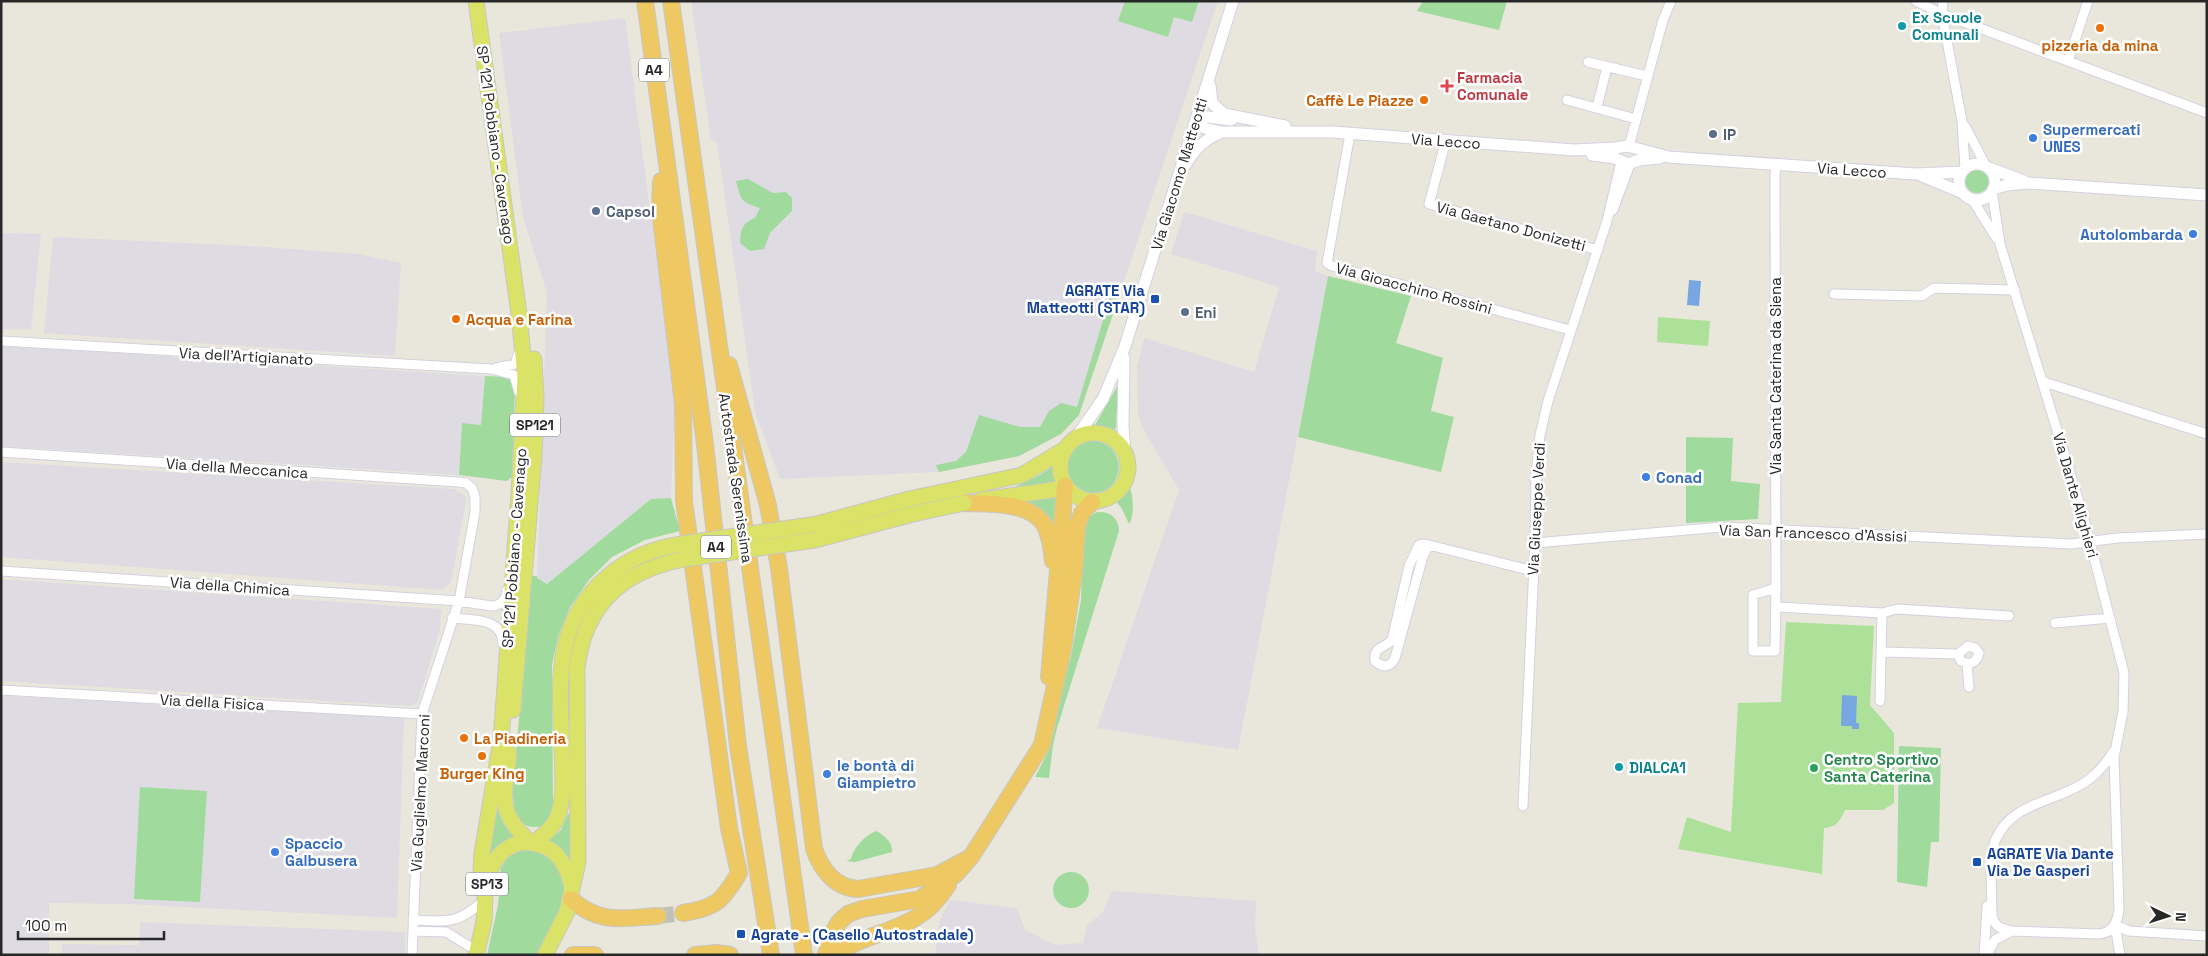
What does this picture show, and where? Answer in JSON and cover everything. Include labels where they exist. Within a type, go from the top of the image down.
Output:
[{"type":"highway","name":"Autostrada Serenissima","points":[[645,1],[705,444],[738,746],[771,955]]},
{"type":"highway","name":"Autostrada Serenissima","points":[[671,1],[712,307],[804,955]]},
{"type":"highway","points":[[663,139],[660,211],[684,404],[684,501],[729,828],[738,873],[726,894],[715,905],[702,910],[683,913]]},
{"type":"highway","points":[[712,307],[768,505],[779,568],[810,819],[817,856],[824,869],[838,884],[850,889],[930,877],[948,871],[970,857]]},
{"type":"highway","points":[[1046,734],[1056,590],[1066,487]]},
{"type":"highway","points":[[963,496],[990,504],[1020,508],[1040,520],[1044,525],[1051,546],[1056,590]]},
{"type":"highway","points":[[836,955],[857,942],[903,926],[927,912],[970,857],[1042,745],[1046,734],[1071,601],[1077,526],[1083,510],[1092,502]]},
{"type":"highway","points":[[826,955],[834,929],[848,914],[862,909],[920,899],[956,874]]},
{"type":"highway","points":[[572,895],[586,912],[601,917],[658,916]]},
{"type":"highway","points":[[695,955],[716,953],[730,955]]},
{"type":"highway","points":[[572,955],[595,955]]},
{"type":"main road","name":"SP 121 Pobbiano - Cavenago","points":[[476,1],[519,314],[525,373],[522,456],[513,564],[502,609],[505,674],[499,757],[482,853],[481,870],[486,892]]},
{"type":"main road","name":"SP 121 Pobbiano - Cavenago","points":[[485,1],[536,378],[534,456],[506,809],[512,825],[532,843],[549,848],[559,858],[568,873],[572,895]]},
{"type":"main road","points":[[532,843],[553,825],[560,811],[562,798],[561,682],[564,652],[572,622],[594,588],[614,570],[649,551],[683,551],[815,540],[913,514],[1022,475],[1070,444],[1089,434],[1104,435],[1116,441],[1125,454],[1128,468],[1124,484],[1110,498],[1092,502],[1078,497],[1066,487],[1060,474],[1060,464],[1070,444]]},
{"type":"main road","points":[[963,496],[1066,487]]},
{"type":"main road","points":[[545,955],[563,923],[572,895],[579,852],[576,794],[577,669],[585,630],[606,598],[631,577],[683,551]]},
{"type":"main road","points":[[502,609],[515,627],[511,699],[513,711]]},
{"type":"main road","name":"SP13","points":[[477,953],[483,928],[486,892],[491,870],[504,850],[516,844],[532,843]]},
{"type":"street","name":"Via Giacomo Matteotti","points":[[1070,444],[1103,399],[1125,346],[1234,1]]},
{"type":"street","points":[[1628,147],[1637,155],[1626,162],[1618,155],[1628,147],[1663,20],[1671,1]]},
{"type":"street","points":[[1916,1],[1942,14],[2207,114]]},
{"type":"street","points":[[1943,1],[1942,14],[1962,122],[1963,170],[1959,181],[1968,196],[1984,198],[1992,190],[2002,186],[2028,182],[2207,195]]},
{"type":"street","points":[[2068,61],[2088,1]]},
{"type":"street","points":[[1588,62],[1647,76]]},
{"type":"street","points":[[1597,107],[1607,67]]},
{"type":"street","name":"Via Lecco","points":[[1213,68],[1210,96],[1215,107],[1224,114],[1258,122]]},
{"type":"street","points":[[1567,100],[1636,119]]},
{"type":"street","name":"Via Lecco","points":[[1196,119],[1208,117],[1258,122],[1319,132]]},
{"type":"street","name":"Via Lecco","points":[[1196,119],[1204,128],[1222,132],[1319,132],[1574,150],[1628,147],[1669,157],[1916,174],[1963,170]]},
{"type":"street","points":[[1962,122],[1995,180],[1992,190]]},
{"type":"street","points":[[1177,181],[1191,155],[1199,146],[1206,139],[1222,132]]},
{"type":"street","name":"Via Gioacchino Rossini","points":[[1350,134],[1326,263],[1570,330]]},
{"type":"street","name":"Via Gaetano Donizetti","points":[[1446,140],[1429,204],[1598,250]]},
{"type":"street","name":"Via Lecco","points":[[1574,150],[1626,162],[1669,157]]},
{"type":"street","name":"Via Giuseppe Verdi","points":[[1524,806],[1536,475],[1540,435],[1548,401],[1570,330],[1608,221],[1626,162]]},
{"type":"street","name":"Via Santa Caterina da Siena","points":[[1776,164],[1776,530],[1776,588],[1776,607],[1775,651],[1753,651],[1753,595],[1776,588]]},
{"type":"street","points":[[1963,170],[1973,164],[1987,167],[2028,182]]},
{"type":"street","name":"Via Lecco","points":[[1916,174],[1968,196]]},
{"type":"street","name":"Via Dante Alighieri","points":[[1992,190],[2000,244],[2044,382],[2090,540],[2122,666],[2125,686],[2122,718],[2114,749],[2114,799],[2119,908],[2115,925],[2120,955]]},
{"type":"street","name":"Via Dante Alighieri","points":[[1968,196],[2000,244]]},
{"type":"street","points":[[1834,294],[1922,296],[1934,288],[2015,290]]},
{"type":"street","name":"Via dell'Artigianato","points":[[491,369],[511,365],[517,361],[519,314]]},
{"type":"street","name":"Via dell'Artigianato","points":[[1,342],[491,369],[511,374],[518,383],[522,456]]},
{"type":"street","name":"Via Giacomo Matteotti","points":[[1125,346],[1122,426],[1125,454]]},
{"type":"street","points":[[2044,382],[2207,434]]},
{"type":"street","name":"Via della Meccanica","points":[[1,452],[458,482],[472,488]]},
{"type":"street","name":"Via Guglielmo Marconi","points":[[412,955],[422,714],[459,601],[475,512],[475,497],[472,488]]},
{"type":"street","name":"Via San Francesco d'Assisi","points":[[1535,543],[1722,528],[2071,544],[2090,540],[2207,534]]},
{"type":"street","points":[[1429,545],[1423,556],[1395,658],[1392,664],[1381,666],[1375,661],[1375,651],[1392,640],[1409,566],[1419,545],[1429,545],[1533,571]]},
{"type":"street","name":"Via della Chimica","points":[[1,571],[459,601],[502,609]]},
{"type":"street","points":[[1776,607],[1882,613],[1897,609],[2009,616]]},
{"type":"street","points":[[1880,701],[1882,613]]},
{"type":"street","points":[[452,618],[486,622],[497,628],[503,639],[505,674]]},
{"type":"street","points":[[2055,623],[2110,618]]},
{"type":"street","points":[[1881,652],[1958,654],[1968,646],[1975,648],[1979,653],[1978,658],[1973,663],[1967,664],[1961,661],[1958,654]]},
{"type":"street","points":[[1967,664],[1969,687]]},
{"type":"street","name":"Via della Fisica","points":[[1,690],[422,714]]},
{"type":"street","name":"Via Dante Alighieri","points":[[1986,955],[1985,922],[1996,839],[2016,814],[2029,806],[2080,786],[2096,773],[2114,749]]},
{"type":"street","name":"Via Dante Alighieri","points":[[2096,773],[2107,779],[2114,799]]},
{"type":"street","name":"Via Dante Alighieri","points":[[1991,871],[1993,920],[2000,929],[2012,931]]},
{"type":"street","points":[[413,920],[448,921],[457,919],[467,915],[486,892]]},
{"type":"street","points":[[1986,955],[1995,940],[2012,931],[2102,934],[2115,925],[2129,931],[2207,936]]},
{"type":"street","points":[[413,931],[446,932],[477,953]]},
{"type":"shaded area","points":[[691,1],[1218,1],[1079,415],[1061,434],[1019,456],[939,472],[780,479],[755,412],[717,142],[711,140]]},
{"type":"shaded area","points":[[625,18],[675,401],[671,498],[651,499],[547,584],[537,578],[547,293],[523,217],[499,33]]},
{"type":"shaded area","points":[[1184,212],[1317,251],[1315,271],[1328,276],[1238,750],[1097,728],[1179,490],[1142,427],[1138,414],[1137,367],[1144,338],[1254,372],[1279,287],[1171,254]]},
{"type":"shaded area","points":[[1,233],[41,234],[31,330],[1,329]]},
{"type":"shaded area","points":[[53,237],[249,246],[358,254],[401,263],[395,356],[44,333]]},
{"type":"shaded area","points":[[1,346],[485,376],[481,425],[462,424],[459,475],[1,446]]},
{"type":"shaded area","points":[[1,462],[454,489],[465,496],[466,502],[451,582],[443,590],[1,557]]},
{"type":"shaded area","points":[[1,579],[441,609],[440,629],[418,702],[411,706],[1,681]]},
{"type":"shaded area","points":[[1,696],[404,717],[397,918],[127,904],[49,903],[49,955],[1,955]]},
{"type":"shaded area","points":[[1112,891],[1256,901],[1255,930],[1259,955],[935,955],[939,922],[950,900],[1017,908],[1025,930],[1055,945],[1083,943],[1087,925],[1103,912]]},
{"type":"shaded area","points":[[140,922],[405,932],[405,955],[62,955],[62,944],[139,945]]},
{"type":"green space","points":[[1125,1],[1199,1],[1192,22],[1174,17],[1168,37],[1118,21]]},
{"type":"green space","points":[[1423,1],[1507,1],[1499,30],[1417,11]]},
{"type":"green space","points":[[1977,169],[1986,172],[1989,181],[1986,190],[1977,193],[1968,190],[1965,181],[1968,172]]},
{"type":"green space","points":[[748,179],[773,193],[786,192],[792,198],[792,211],[770,233],[764,249],[750,251],[740,243],[742,230],[747,222],[755,218],[760,208],[743,200],[736,181]]},
{"type":"green space","points":[[1328,276],[1411,296],[1396,343],[1443,358],[1431,411],[1454,417],[1441,472],[1298,437]]},
{"type":"green space","points":[[1110,297],[1118,299],[1079,415],[1061,434],[1019,456],[939,472],[936,465],[956,461],[966,452],[979,415],[1020,427],[1040,427],[1049,411],[1061,403],[1077,407]]},
{"type":"green space","points":[[1658,317],[1710,321],[1708,346],[1657,342]]},
{"type":"green space","points":[[485,376],[509,377],[515,389],[512,477],[507,481],[459,475],[462,423],[481,425]]},
{"type":"green space","points":[[1118,385],[1116,427],[1114,431],[1095,425]]},
{"type":"green space","points":[[1686,437],[1733,438],[1731,481],[1760,484],[1758,519],[1686,523]]},
{"type":"green space","points":[[1094,440],[1107,445],[1115,453],[1119,463],[1114,483],[1107,489],[1097,493],[1085,491],[1078,487],[1070,478],[1067,468],[1069,456],[1072,452],[1082,444]]},
{"type":"green space","points":[[1053,466],[1056,484],[1008,490],[1040,475]]},
{"type":"green space","points":[[1130,487],[1133,511],[1129,524],[1116,501]]},
{"type":"green space","points":[[1058,493],[1056,537],[1015,500]]},
{"type":"green space","points":[[671,498],[680,531],[645,540],[612,557],[589,580],[570,607],[558,637],[552,665],[553,808],[550,817],[542,826],[527,826],[518,818],[514,805],[513,790],[531,576],[537,576],[537,578],[547,584],[651,499]]},
{"type":"green space","points":[[1097,512],[1113,516],[1119,526],[1119,531],[1057,728],[1049,778],[1035,777],[1047,754],[1071,656],[1081,600],[1084,528],[1088,517]]},
{"type":"green space","name":"Centro Sportivo Santa Caterina","points":[[1786,622],[1874,626],[1870,705],[1894,733],[1894,803],[1883,810],[1845,810],[1838,823],[1824,828],[1822,874],[1678,849],[1687,817],[1731,832],[1738,703],[1781,702]]},
{"type":"green space","points":[[1899,746],[1941,748],[1939,842],[1931,842],[1927,887],[1897,882]]},
{"type":"green space","points":[[140,787],[207,791],[200,902],[134,899]]},
{"type":"green space","points":[[499,804],[504,825],[516,837],[502,844],[489,862],[490,844]]},
{"type":"green space","points":[[568,814],[573,814],[572,863],[547,842],[561,830]]},
{"type":"green space","points":[[877,831],[890,842],[892,852],[855,862],[846,861],[851,859],[854,850],[865,838]]},
{"type":"green space","points":[[529,848],[548,856],[559,867],[564,880],[564,894],[560,909],[538,955],[487,955],[498,905],[501,868],[507,858],[517,851]]},
{"type":"green space","points":[[1071,872],[1078,873],[1084,877],[1088,883],[1088,897],[1084,903],[1078,907],[1071,908],[1064,907],[1058,903],[1054,897],[1053,890],[1054,883],[1058,877],[1064,873]]},
{"type":"water","points":[[1689,280],[1701,281],[1699,306],[1687,305]]},
{"type":"water","points":[[1842,695],[1857,696],[1856,723],[1859,723],[1859,729],[1852,729],[1852,726],[1841,726]]},
{"type":"tunnel","points":[[658,916],[683,913]]},
{"type":"place","name":"Ex Scuole Comunali","points":[[1902,26]]},
{"type":"place","name":"pizzeria da mina","points":[[2100,28]]},
{"type":"place","name":"Farmacia Comunale","points":[[1447,86]]},
{"type":"place","name":"Caffè Le Piazze","points":[[1424,100]]},
{"type":"place","name":"IP","points":[[1713,134]]},
{"type":"place","name":"Supermercati UNES","points":[[2033,138]]},
{"type":"place","name":"Capsol","points":[[596,211]]},
{"type":"place","name":"Autolombarda","points":[[2193,234]]},
{"type":"place","name":"AGRATE Via Matteotti (STAR)","points":[[1155,299]]},
{"type":"place","name":"Eni","points":[[1185,312]]},
{"type":"place","name":"Acqua e Farina","points":[[456,319]]},
{"type":"place","name":"Conad","points":[[1646,477]]},
{"type":"place","name":"La Piadineria","points":[[464,738]]},
{"type":"place","name":"Burger King","points":[[482,756]]},
{"type":"place","name":"DIALCA1","points":[[1619,767]]},
{"type":"place","name":"Centro Sportivo Santa Caterina","points":[[1814,768]]},
{"type":"place","name":"le bontà di Giampietro","points":[[827,774]]},
{"type":"place","name":"Spaccio Galbusera","points":[[275,852]]},
{"type":"place","name":"AGRATE Via Dante Via De Gasperi","points":[[1977,862]]},
{"type":"place","name":"Agrate - (Casello Autostradale)","points":[[741,934]]}]
